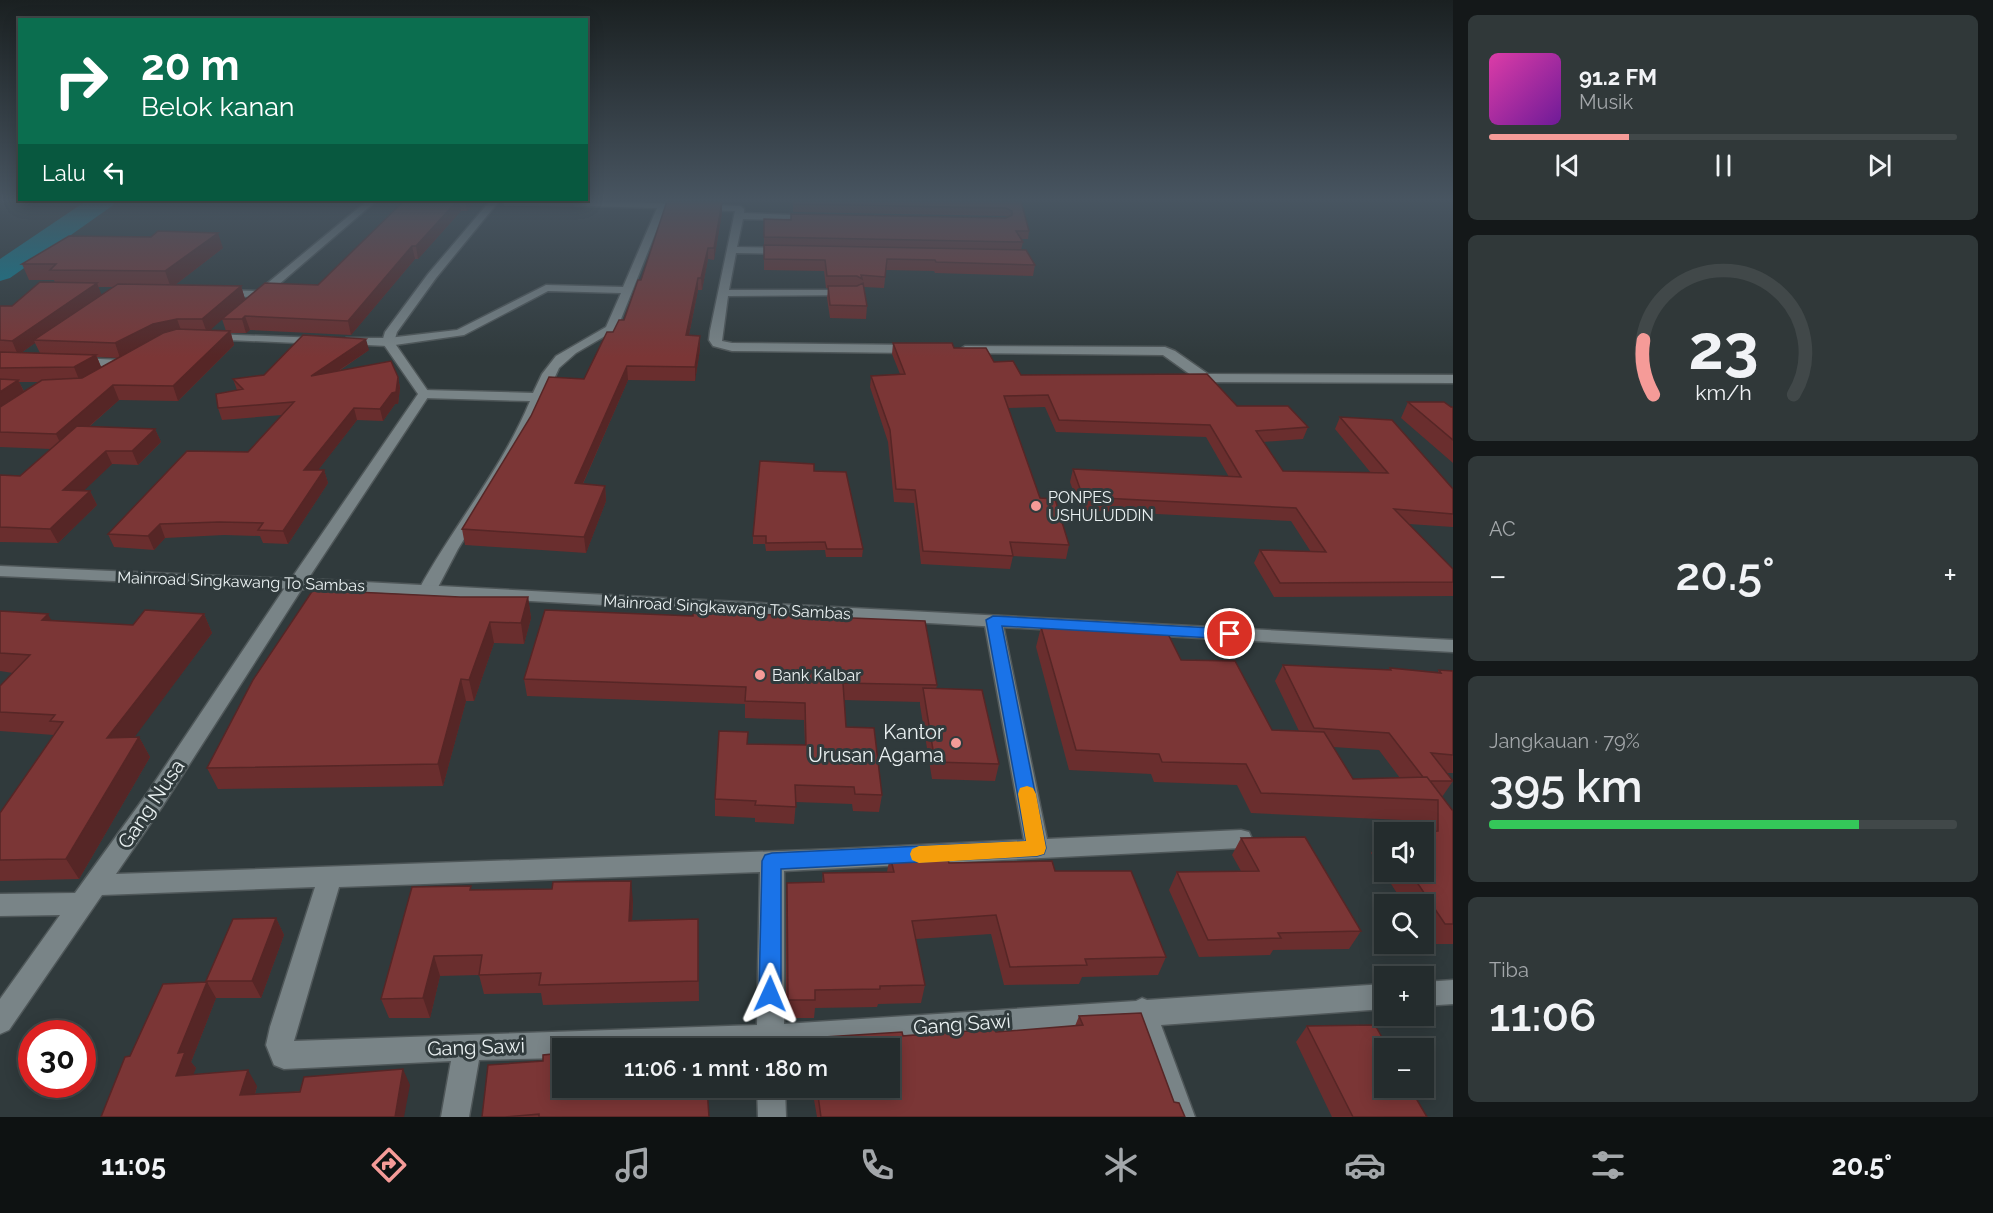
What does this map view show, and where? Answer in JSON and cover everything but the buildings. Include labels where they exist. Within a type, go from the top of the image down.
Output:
[{"type":"street","points":[[246,308],[310,253]]},
{"type":"street","points":[[388,342],[391,332],[403,315],[453,253]]},
{"type":"street","points":[[427,591],[445,554],[524,428],[558,361],[571,349],[611,329],[642,253]]},
{"type":"street","points":[[732,253],[716,331],[717,344],[732,347],[930,349]]},
{"type":"street","points":[[198,338],[388,342],[460,333],[546,288],[627,290]]},
{"type":"street","points":[[725,292],[856,293]]},
{"type":"street","points":[[212,293],[261,294]]},
{"type":"street","points":[[212,337],[229,322]]},
{"type":"street","points":[[388,342],[424,394],[538,397]]},
{"type":"street","points":[[952,350],[1165,351],[1173,354],[1199,376],[1206,378],[1453,379]]},
{"type":"street","points":[[106,376],[143,352]]},
{"type":"street","points":[[68,362],[123,364]]},
{"type":"street","name":"Gang Nusa","points":[[0,1021],[424,394]]},
{"type":"street","name":"Mainroad Singkawang To Sambas","points":[[0,571],[296,584],[1453,646]]},
{"type":"street","points":[[993,620],[1037,848]]},
{"type":"street","points":[[0,905],[88,894],[330,877],[772,861],[1241,839]]},
{"type":"street","points":[[770,1038],[772,861]]},
{"type":"street","name":"Gang Sawi","points":[[330,877],[283,1027],[280,1045],[284,1055],[552,1046]]},
{"type":"street","points":[[1434,993],[1453,992]]},
{"type":"street","name":"Gang Sawi","points":[[828,1038],[1142,1011],[1374,998]]},
{"type":"street","points":[[1142,1011],[1181,1117]]},
{"type":"street","points":[[455,1117],[468,1047]]},
{"type":"street","points":[[771,1098],[772,1117]]},
{"type":"waterway","points":[[0,272],[27,253]]},
{"type":"slow traffic","points":[[919,854],[1037,848],[1027,794]]},
{"type":"place","name":"PONPES USHULUDDIN","points":[[1036,506]]},
{"type":"place","name":"Bank Kalbar","points":[[760,675]]},
{"type":"place","name":"Kantor Urusan Agama","points":[[956,743]]},
{"type":"route","points":[[770,994],[772,861],[1037,848],[993,620],[1230,634]]}]
